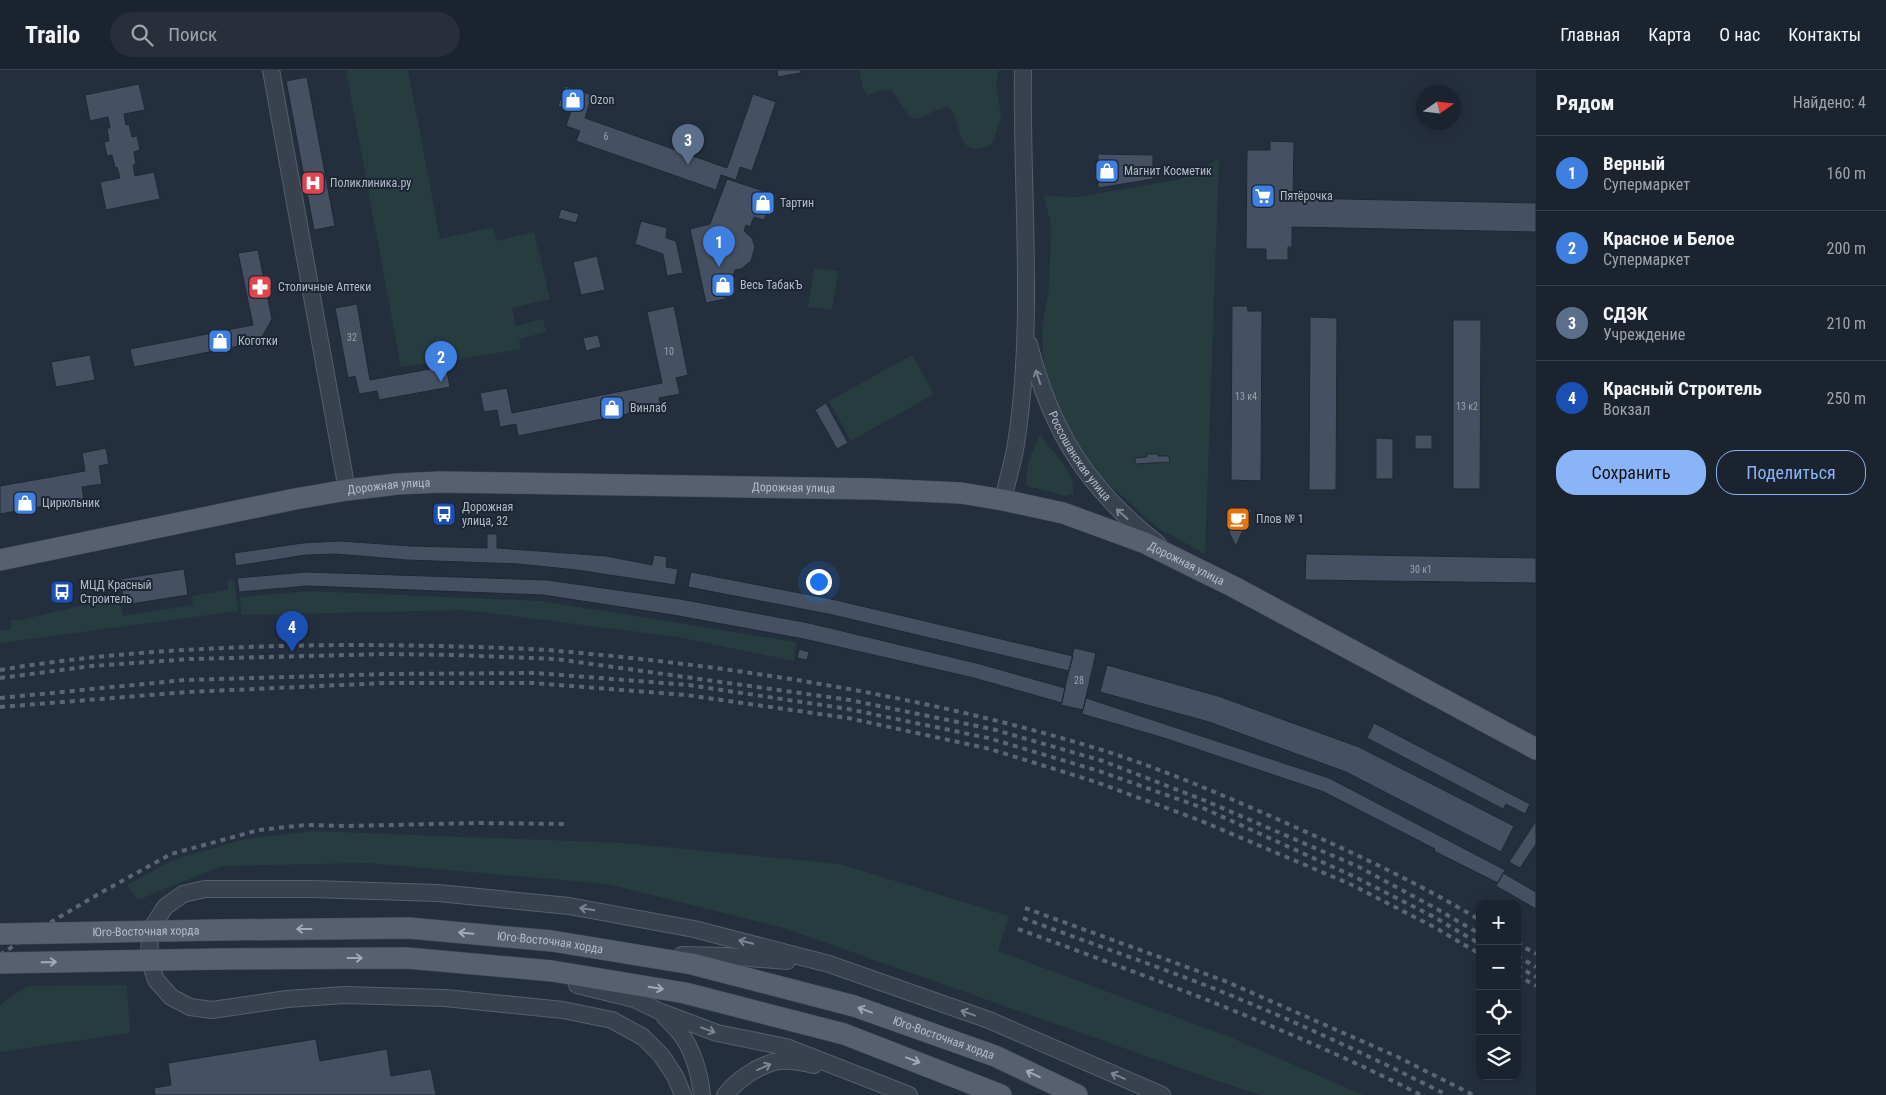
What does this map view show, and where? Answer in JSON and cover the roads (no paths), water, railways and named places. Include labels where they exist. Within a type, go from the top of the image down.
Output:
[{"type":"main road","name":"Дорожная улица","points":[[0,560],[286,501],[346,490],[397,484],[440,482],[875,489],[961,493],[1036,507],[1091,522],[1173,556],[1342,644],[1536,749]]},
{"type":"main road","name":"Юго-Восточная хорда","points":[[0,934],[409,928],[552,941],[692,964],[854,1006],[995,1056],[1077,1095]]},
{"type":"main road","points":[[0,963],[407,958],[552,971],[685,993],[844,1034],[1001,1095]]},
{"type":"street","points":[[271,70],[346,490]]},
{"type":"street","name":"Россошанская улица","points":[[1003,500],[1016,444],[1022,391],[1025,330],[1023,70]]},
{"type":"street","name":"Россошанская улица","points":[[1025,330],[1035,368],[1050,411],[1086,472],[1115,508],[1173,556]]},
{"type":"street","points":[[683,1095],[675,1076],[661,1055],[643,1037],[612,1020],[563,1010],[445,998],[345,995],[287,999],[212,1010],[190,1007],[171,997],[156,980],[149,959],[148,948],[151,931],[158,916],[174,900],[183,894],[205,889],[311,889],[438,894],[569,906],[694,929],[830,964],[989,1020],[1162,1095]]},
{"type":"street","points":[[635,954],[725,956],[830,964]]},
{"type":"street","points":[[407,958],[592,988],[634,1000],[660,1012],[717,1033],[786,1047],[908,1095]]},
{"type":"street","points":[[660,1012],[681,1034],[701,1083],[702,1095]]},
{"type":"street","points":[[725,1095],[748,1074],[775,1062],[801,1062],[852,1074]]},
{"type":"railway","points":[[0,670],[85,658],[215,648],[344,645],[486,647],[539,649],[628,658],[765,675],[834,686],[969,714],[1036,731],[1102,750],[1151,767],[1224,796],[1342,848],[1389,870],[1476,918]]},
{"type":"railway","points":[[0,678],[92,666],[190,659],[386,654],[455,655],[556,659],[850,700],[992,729],[1103,761],[1206,801],[1359,867],[1476,932]]},
{"type":"railway","points":[[0,698],[185,680],[388,674],[535,673],[689,685],[848,709],[988,738],[1099,771],[1203,808],[1353,876],[1434,917],[1476,942]]},
{"type":"railway","points":[[0,707],[188,692],[386,683],[533,683],[686,695],[848,718],[990,749],[1096,782],[1199,820],[1350,884],[1434,927],[1476,952]]},
{"type":"railway","points":[[0,955],[34,932],[171,854],[259,830],[305,825],[567,824]]},
{"type":"railway","points":[[1025,908],[1225,981],[1398,1057],[1473,1095]]},
{"type":"railway","points":[[1023,918],[1182,976],[1267,1010],[1328,1037],[1447,1095]]},
{"type":"railway","points":[[1018,929],[1222,1006],[1322,1048],[1421,1095]]},
{"type":"railway","points":[[1520,945],[1536,954]]},
{"type":"railway","points":[[1521,958],[1536,967]]},
{"type":"railway","points":[[1521,968],[1536,977]]},
{"type":"railway","points":[[1521,977],[1536,986]]},
{"type":"place","name":"Ozon","points":[[573,100]]},
{"type":"place","name":"СДЭК","points":[[688,165]]},
{"type":"place","name":"Магнит Косметик","points":[[1107,171]]},
{"type":"place","name":"Поликлиника.ру","points":[[313,183]]},
{"type":"place","name":"Пятёрочка","points":[[1263,196]]},
{"type":"place","name":"Тартин","points":[[763,203]]},
{"type":"place","name":"Верный","points":[[719,267]]},
{"type":"place","name":"Весь ТабакЪ","points":[[723,285]]},
{"type":"place","name":"Столичные Аптеки","points":[[260,287]]},
{"type":"place","name":"Коготки","points":[[220,341]]},
{"type":"place","name":"Красное и Белое","points":[[441,382]]},
{"type":"place","name":"Винлаб","points":[[612,408]]},
{"type":"place","name":"Цирюльник","points":[[25,503]]},
{"type":"place","name":"Дорожная улица, 32","points":[[444,514]]},
{"type":"place","name":"Плов № 1","points":[[1238,519]]},
{"type":"place","name":"МЦД Красный Строитель","points":[[62,592]]},
{"type":"place","name":"Красный Строитель","points":[[292,652]]}]
